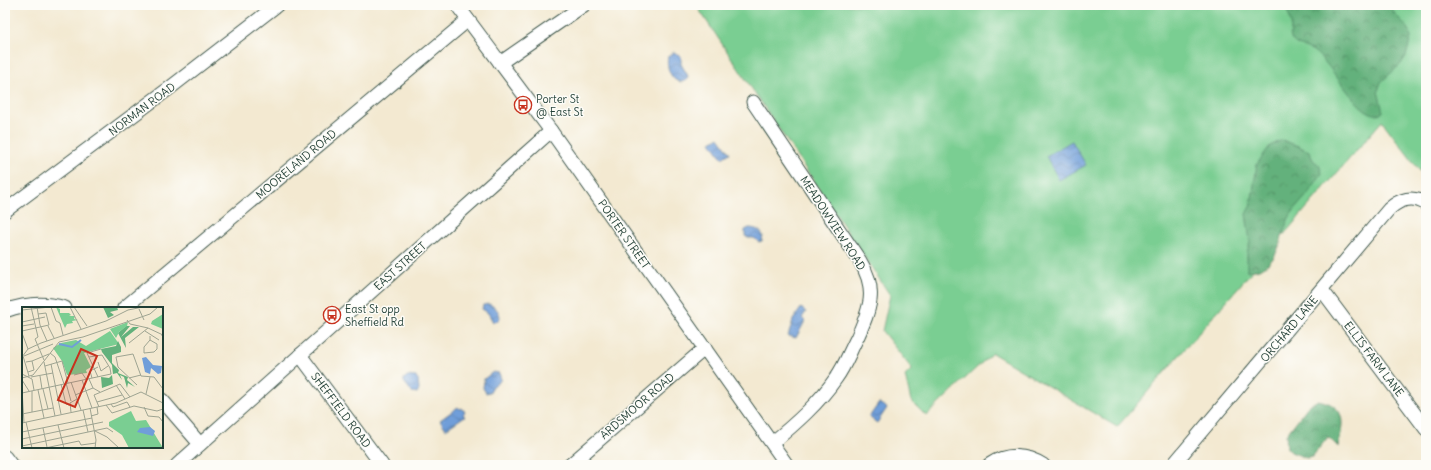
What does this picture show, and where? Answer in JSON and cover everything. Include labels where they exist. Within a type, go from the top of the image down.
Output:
[{"type":"street","name":"NORMAN ROAD","points":[[5,211],[177,83],[277,5]]},
{"type":"street","name":"PORTER STREET","points":[[457,5],[551,131],[787,465]]},
{"type":"street","points":[[500,63],[584,5]]},
{"type":"street","name":"MOORELAND ROAD","points":[[125,307],[468,20]]},
{"type":"street","name":"MEADOWVIEW ROAD","points":[[752,102],[860,260],[871,287],[870,304],[866,317],[839,373],[809,409],[772,443]]},
{"type":"street","name":"EAST STREET","points":[[177,465],[551,131]]},
{"type":"street","name":"ORCHARD LANE","points":[[1173,465],[1389,210],[1400,202],[1410,199],[1417,199],[1426,204]]},
{"type":"street","name":"ELLIS FARM LANE","points":[[1322,290],[1426,429]]},
{"type":"street","points":[[5,311],[32,304],[60,307]]},
{"type":"street","name":"ARDSMOOR ROAD","points":[[570,465],[705,348]]},
{"type":"street","name":"SHEFFIELD ROAD","points":[[300,355],[382,465]]},
{"type":"street","points":[[163,401],[200,444]]},
{"type":"street","points":[[989,465],[1001,458],[1016,456],[1030,458],[1043,465]]},
{"type":"street","points":[[5,457],[11,465]]},
{"type":"green space","points":[[696,5],[1426,5],[1426,179],[1382,121],[1117,427],[992,353],[926,416],[911,401],[905,376],[912,369],[882,331],[890,295]]},
{"type":"green space","points":[[1285,5],[1390,5],[1395,14],[1409,29],[1411,38],[1406,56],[1401,64],[1381,82],[1378,91],[1383,112],[1374,114],[1364,109],[1350,95],[1329,67],[1316,53],[1296,44],[1293,41],[1290,36],[1291,21]]},
{"type":"green space","points":[[1282,140],[1309,151],[1313,160],[1319,165],[1322,173],[1308,194],[1291,214],[1285,227],[1280,245],[1272,260],[1266,266],[1247,271],[1247,253],[1250,241],[1246,214],[1251,205],[1257,164],[1270,146]]},
{"type":"green space","points":[[1318,400],[1334,406],[1339,411],[1342,423],[1340,438],[1338,447],[1328,437],[1312,457],[1306,458],[1291,452],[1287,448],[1286,435],[1308,406]]},
{"type":"water","points":[[674,52],[681,56],[681,64],[688,76],[687,80],[682,82],[674,79],[669,71],[667,61],[668,56]]},
{"type":"water","points":[[719,137],[730,153],[722,158],[711,142]]},
{"type":"water","points":[[1072,141],[1086,165],[1059,180],[1046,156]]},
{"type":"water","points":[[749,228],[756,229],[761,232],[763,236],[762,241],[759,242],[754,238],[748,238],[745,236],[745,230]]},
{"type":"water","points":[[489,304],[499,313],[500,318],[497,321],[493,322],[488,313],[482,309],[483,305]]},
{"type":"water","points":[[801,308],[806,312],[802,318],[805,321],[796,338],[788,336],[793,320]]},
{"type":"water","points":[[493,372],[499,373],[501,379],[493,386],[490,392],[486,393],[483,388],[484,379]]},
{"type":"water","points":[[407,376],[416,377],[418,379],[419,390],[417,393],[412,392],[404,382],[404,379]]},
{"type":"water","points":[[879,403],[887,408],[877,423],[869,417]]},
{"type":"water","points":[[458,407],[460,409],[462,408],[465,412],[463,414],[465,416],[446,429],[440,420]]},
{"type":"place","name":"Porter St @ East St","points":[[523,105]]},
{"type":"place","name":"East St opp Sheffield Rd","points":[[332,315]]}]
